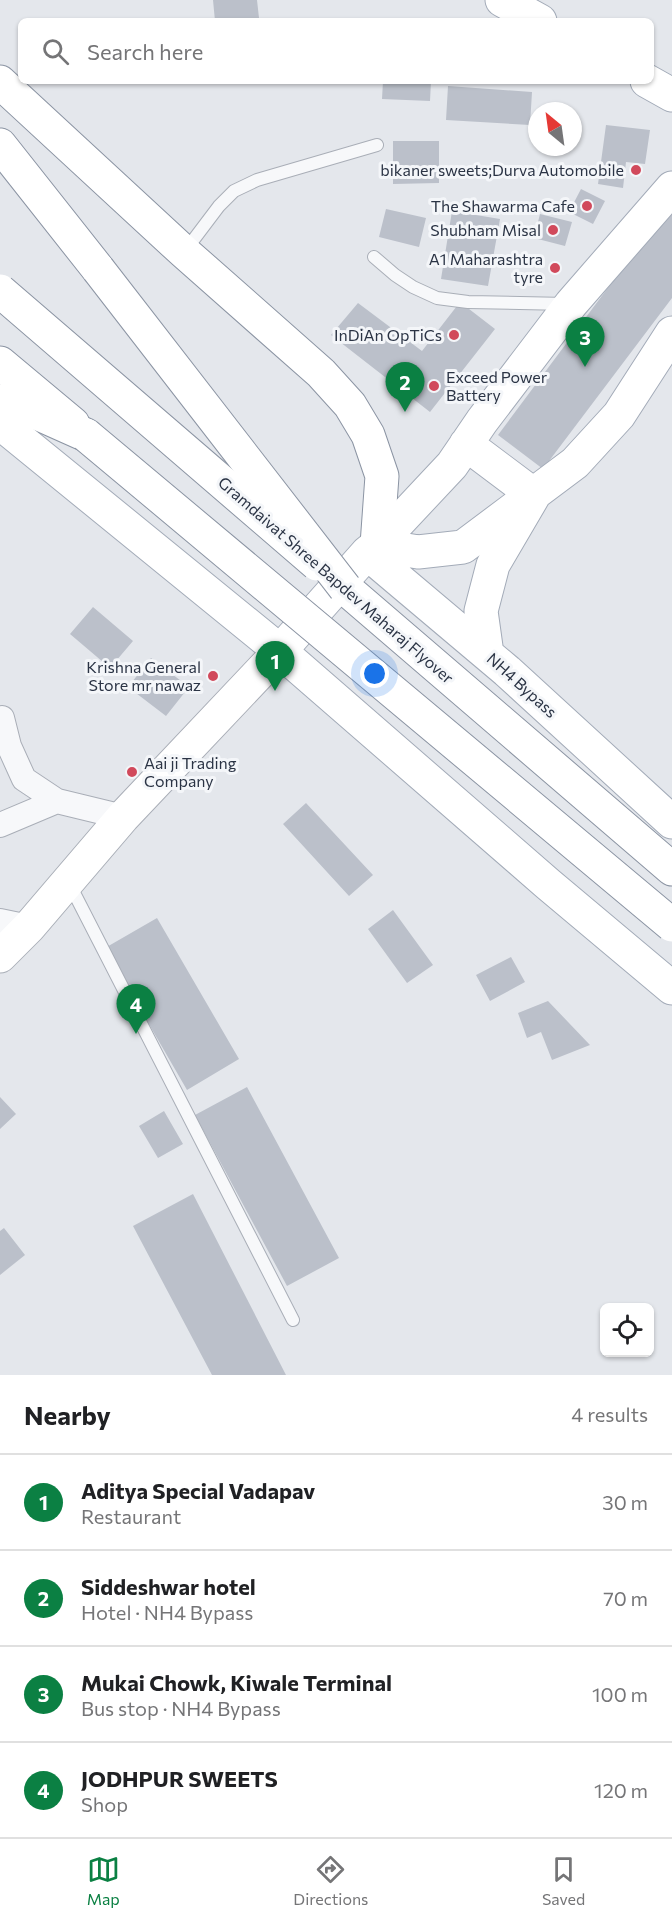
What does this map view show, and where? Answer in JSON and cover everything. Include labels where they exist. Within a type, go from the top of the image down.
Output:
[{"type":"main road","points":[[506,1],[535,18]]},
{"type":"main road","points":[[0,82],[184,252],[321,373],[350,405],[368,435],[382,476],[372,549]]},
{"type":"main road","points":[[652,84],[672,95]]},
{"type":"main road","points":[[0,145],[345,588]]},
{"type":"main road","points":[[0,956],[15,924],[68,882],[123,817],[452,465],[571,304],[672,188]]},
{"type":"main road","name":"Gramdaivat Shree Bapdev Maharaj Flyover","points":[[0,291],[672,869]]},
{"type":"main road","points":[[372,549],[418,552],[463,548],[576,464],[619,415],[672,333]]},
{"type":"main road","points":[[0,363],[672,925]]},
{"type":"main road","points":[[0,401],[30,410],[86,435]]},
{"type":"main road","points":[[0,423],[280,651],[548,884],[672,988]]},
{"type":"main road","points":[[466,444],[534,495]]},
{"type":"main road","points":[[487,654],[481,611],[493,565],[534,495]]},
{"type":"main road","name":"NH4 Bypass","points":[[372,549],[672,822]]},
{"type":"street","points":[[2,718],[9,746],[24,779],[57,801],[123,817]]},
{"type":"street","points":[[0,825],[57,801]]},
{"type":"lane","points":[[184,252],[219,206],[234,191],[257,180],[377,145]]},
{"type":"lane","points":[[374,257],[413,287],[437,298],[468,302],[571,304]]},
{"type":"lane","points":[[68,882],[293,1320]]},
{"type":"building","points":[[213,0],[257,0],[259,18],[215,18]]},
{"type":"building","points":[[383,84],[431,84],[430,101],[382,99]]},
{"type":"building","points":[[448,86],[532,92],[531,102],[528,102],[528,125],[446,120]]},
{"type":"building","points":[[606,125],[650,130],[645,164],[626,162],[623,188],[598,184]]},
{"type":"building","points":[[393,141],[439,141],[439,183],[393,184]]},
{"type":"building","name":"The Shawarma Cafe","points":[[581,189],[605,201],[593,224],[569,212]]},
{"type":"building","points":[[672,202],[672,298],[543,469],[498,435]]},
{"type":"building","points":[[386,209],[426,218],[419,247],[379,237]]},
{"type":"building","points":[[452,211],[500,219],[488,286],[441,279]]},
{"type":"building","name":"Shubham Misal","points":[[540,214],[572,222],[565,246],[534,238]]},
{"type":"building","points":[[460,302],[495,329],[430,412],[331,335],[358,303],[422,351]]},
{"type":"building","points":[[93,607],[133,641],[110,668],[70,634]]},
{"type":"building","points":[[151,658],[189,687],[166,716],[128,687]]},
{"type":"building","points":[[306,803],[373,875],[349,896],[283,824]]},
{"type":"building","points":[[393,910],[433,965],[407,983],[368,929]]},
{"type":"building","points":[[157,918],[239,1059],[187,1090],[105,948]]},
{"type":"building","points":[[511,957],[525,982],[490,1001],[476,975]]},
{"type":"building","points":[[548,1001],[590,1045],[552,1060],[541,1032],[527,1038],[518,1013]]},
{"type":"building","points":[[247,1087],[339,1258],[287,1286],[195,1115]]},
{"type":"building","points":[[0,1097],[16,1114],[0,1129]]},
{"type":"building","points":[[164,1111],[183,1144],[158,1158],[139,1126]]},
{"type":"building","points":[[193,1194],[286,1375],[212,1375],[133,1226]]},
{"type":"building","points":[[4,1228],[25,1255],[0,1275],[0,1231]]},
{"type":"place","name":"bikaner sweets;Durva Automobile","points":[[636,170]]},
{"type":"place","name":"The Shawarma Cafe","points":[[587,206]]},
{"type":"place","name":"Shubham Misal","points":[[553,230]]},
{"type":"place","name":"A1 Maharashtra tyre","points":[[555,268]]},
{"type":"place","name":"InDiAn OpTiCs","points":[[454,335]]},
{"type":"place","name":"Mukai Chowk, Kiwale Terminal","points":[[585,367]]},
{"type":"place","name":"Exceed Power Battery","points":[[434,386]]},
{"type":"place","name":"Siddeshwar hotel","points":[[405,412]]},
{"type":"place","name":"Krishna General Store mr nawaz","points":[[213,676]]},
{"type":"place","name":"Aditya Special Vadapav","points":[[275,691]]},
{"type":"place","name":"Aai ji Trading Company","points":[[132,772]]},
{"type":"place","name":"JODHPUR SWEETS","points":[[136,1034]]}]
